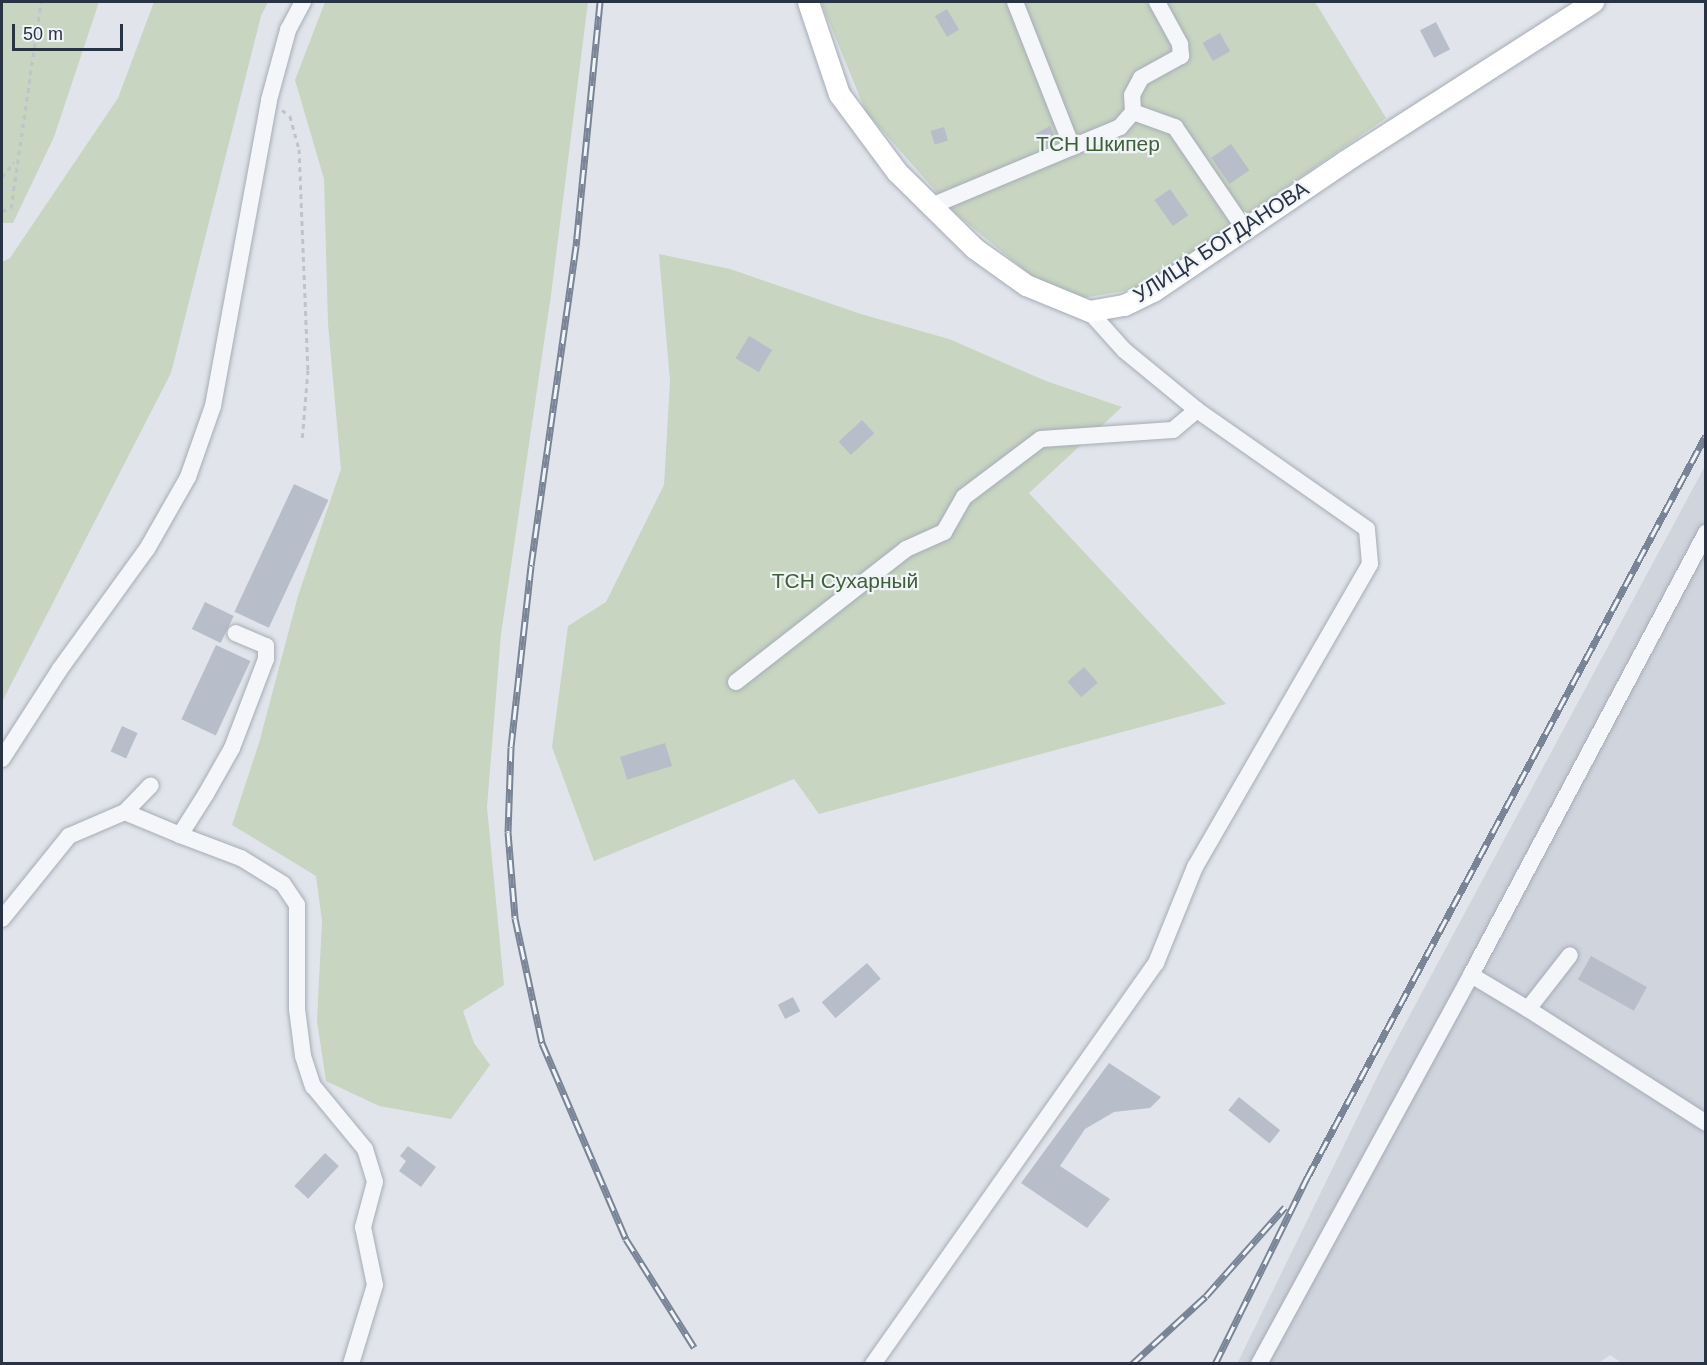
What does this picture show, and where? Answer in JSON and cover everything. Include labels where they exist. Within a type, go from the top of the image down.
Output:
[{"type":"main road","points":[[808,2],[839,94],[866,135],[929,207],[974,248],[1026,285],[1089,311]]},
{"type":"main road","name":"УЛИЦА БОГДАНОВА","points":[[1089,311],[1124,305],[1153,291],[1244,228],[1593,2]]},
{"type":"lane","points":[[2,759],[60,669],[147,549],[188,477],[213,406],[269,100],[288,30],[303,2]]},
{"type":"lane","points":[[1016,2],[1072,147]]},
{"type":"lane","points":[[929,207],[1119,127],[1133,112],[1132,95],[1141,78],[1181,56],[1180,44],[1157,2]]},
{"type":"lane","points":[[1133,112],[1175,127],[1244,228]]},
{"type":"lane","points":[[873,1364],[1156,963],[1196,867],[1370,564],[1367,529],[1197,410],[1124,350],[1089,311]]},
{"type":"lane","points":[[736,682],[906,549],[944,532],[964,497],[1041,440],[1173,430],[1197,410]]},
{"type":"lane","points":[[1259,1364],[1472,975],[1706,533]]},
{"type":"lane","points":[[180,835],[232,748],[266,659],[266,646],[236,633]]},
{"type":"lane","points":[[2,919],[69,836],[125,812],[151,784]]},
{"type":"lane","points":[[125,812],[241,858],[283,884],[297,905],[297,1009],[303,1056],[313,1086],[364,1149],[375,1182],[363,1227],[375,1285],[351,1364]]},
{"type":"lane","points":[[1528,1009],[1570,955]]},
{"type":"lane","points":[[1472,975],[1706,1123]]},
{"type":"path","points":[[2,211],[11,208],[15,160],[41,2]]},
{"type":"path","points":[[269,100],[290,116],[299,149],[308,370],[302,442]]},
{"type":"path","points":[[2,177],[15,160]]},
{"type":"shaded area","points":[[1705,466],[1705,1363],[1622,1363],[1610,1355],[1597,1364],[1237,1364],[1383,1065]]},
{"type":"green space","points":[[2,2],[99,2],[54,137],[13,223],[2,223]]},
{"type":"green space","points":[[154,2],[268,2],[261,16],[171,373],[2,702],[2,262],[10,258],[118,98]]},
{"type":"green space","points":[[325,2],[588,2],[551,295],[501,634],[487,807],[504,985],[463,1011],[474,1043],[490,1065],[451,1119],[379,1106],[326,1081],[317,1021],[322,921],[316,876],[232,825],[259,743],[298,596],[341,469],[328,324],[324,179],[295,80]]},
{"type":"green space","name":"ТСН Шкипер","points":[[821,2],[1315,2],[1386,118],[1141,288],[1083,298],[1034,278],[955,213],[866,112]]},
{"type":"green space","name":"ТСН Сухарный","points":[[659,254],[730,269],[861,314],[949,339],[1046,381],[1122,407],[1029,493],[1226,704],[819,814],[794,779],[594,861],[552,747],[568,626],[606,602],[664,485],[670,381]]},
{"type":"building","points":[[947,9],[959,30],[947,37],[935,16]]},
{"type":"building","points":[[1436,22],[1450,50],[1434,58],[1420,30]]},
{"type":"building","points":[[1220,33],[1230,51],[1213,61],[1203,43]]},
{"type":"building","points":[[1050,126],[1057,142],[1042,148],[1035,134]]},
{"type":"building","points":[[944,127],[948,140],[935,144],[931,131]]},
{"type":"building","points":[[1231,144],[1249,170],[1230,184],[1211,158]]},
{"type":"building","points":[[1170,189],[1188,215],[1173,226],[1154,200]]},
{"type":"building","points":[[749,336],[772,350],[759,372],[736,358]]},
{"type":"building","points":[[862,420],[874,433],[851,455],[839,442]]},
{"type":"building","points":[[294,484],[328,500],[269,628],[234,612]]},
{"type":"building","points":[[205,602],[234,616],[221,643],[192,629]]},
{"type":"building","points":[[216,645],[250,661],[216,735],[181,719]]},
{"type":"building","points":[[1084,667],[1098,683],[1081,697],[1067,681]]},
{"type":"building","points":[[122,726],[138,733],[126,758],[111,752]]},
{"type":"building","points":[[665,743],[672,766],[627,780],[620,757]]},
{"type":"building","points":[[1591,956],[1647,987],[1634,1011],[1578,980]]},
{"type":"building","points":[[867,963],[881,979],[835,1018],[822,1002]]},
{"type":"building","points":[[793,997],[800,1011],[785,1019],[778,1005]]},
{"type":"building","points":[[1109,1063],[1161,1097],[1150,1108],[1114,1112],[1085,1129],[1060,1166],[1110,1199],[1087,1228],[1021,1183]]},
{"type":"building","points":[[1239,1097],[1280,1130],[1269,1144],[1228,1110]]},
{"type":"building","points":[[408,1146],[436,1167],[421,1187],[399,1171],[406,1161],[400,1156]]},
{"type":"building","points":[[325,1153],[339,1166],[308,1199],[294,1186]]},
{"type":"railway","points":[[600,2],[576,246],[531,566],[511,747],[508,832],[515,918],[542,1043],[626,1239],[694,1347]]},
{"type":"railway","points":[[1215,1364],[1307,1178],[1706,435]]},
{"type":"railway","points":[[1132,1364],[1206,1296],[1285,1207]]}]
